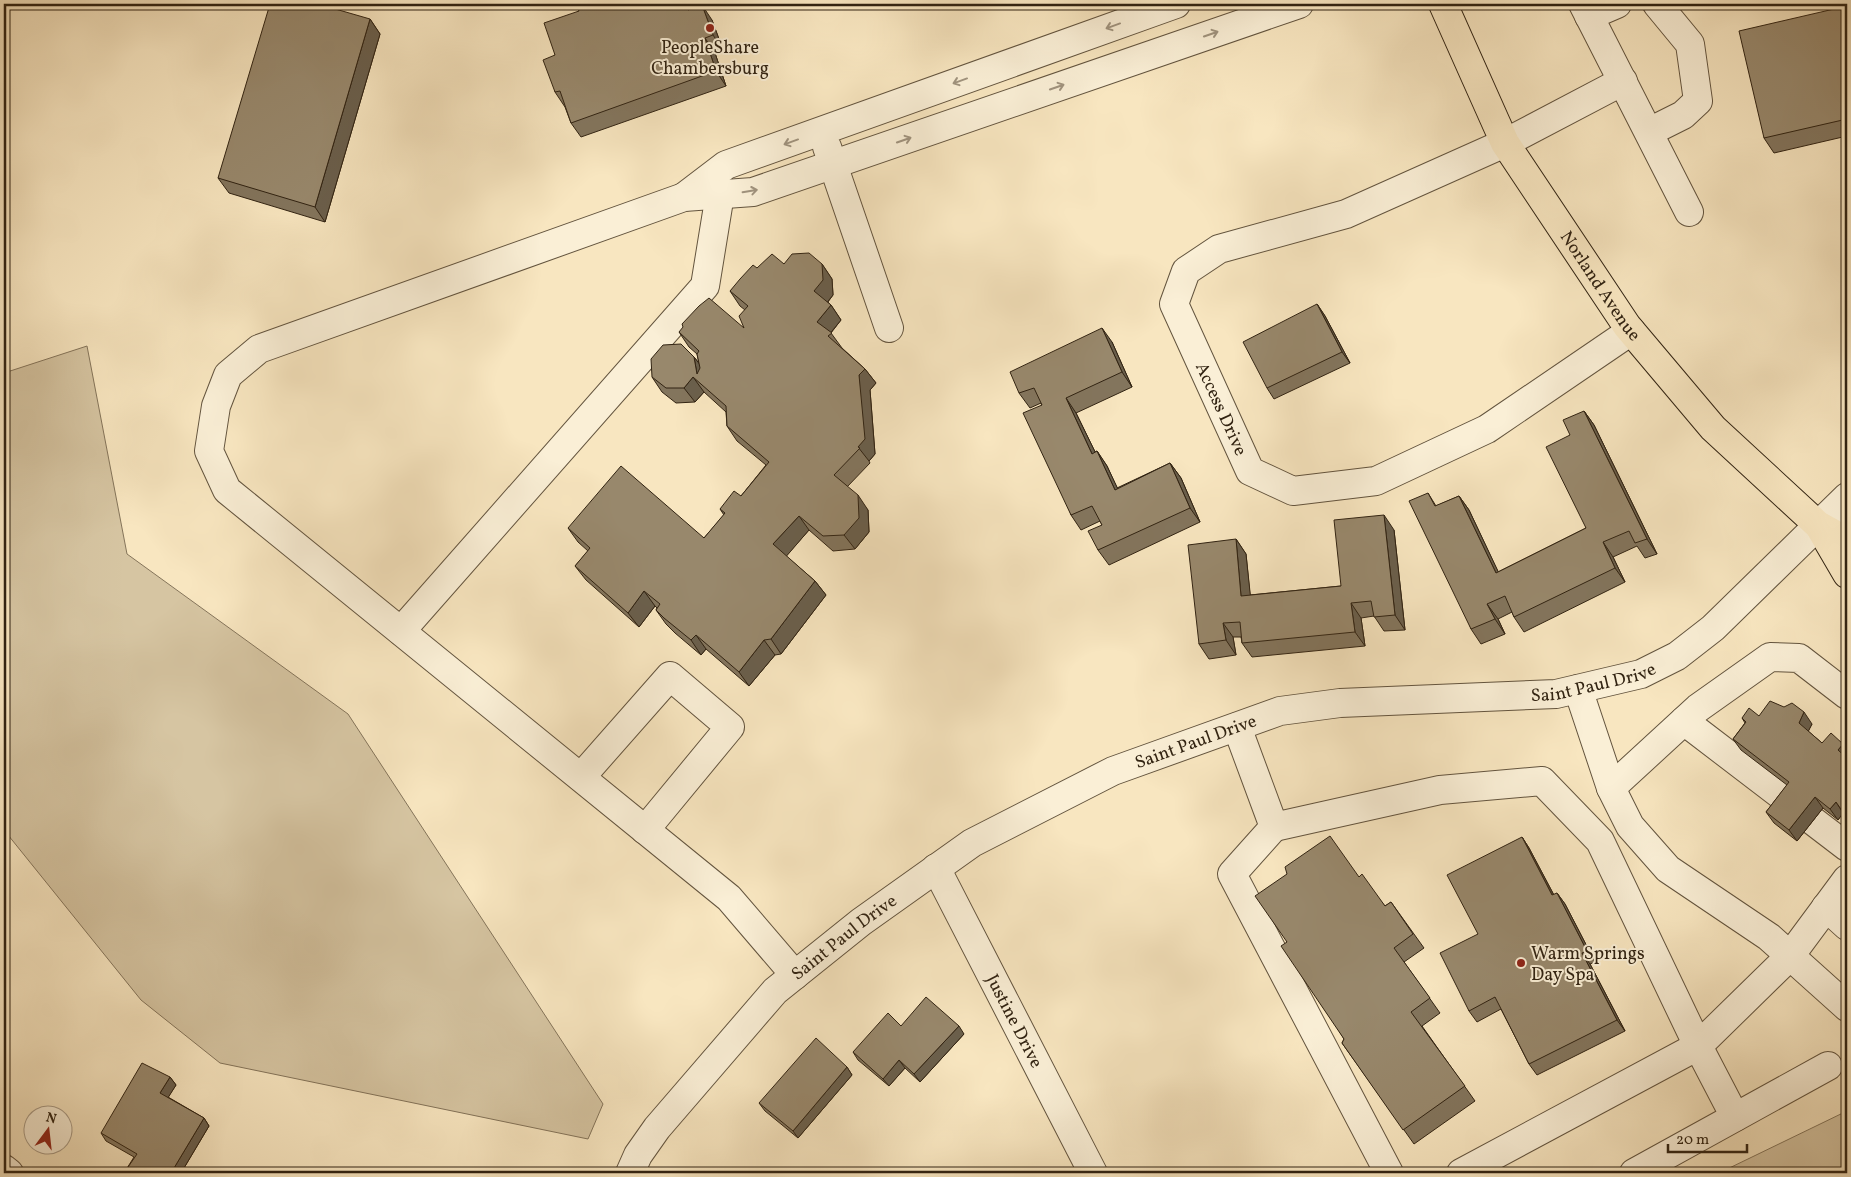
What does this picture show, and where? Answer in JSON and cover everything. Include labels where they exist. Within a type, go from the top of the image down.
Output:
[{"type":"main road","name":"Norland Avenue","points":[[1443,4],[1505,143],[1631,331],[1713,428],[1818,525],[1847,541]]},
{"type":"main road","name":"Norland Avenue","points":[[1818,525],[1847,574]]},
{"type":"street","points":[[684,197],[726,165],[1176,4]]},
{"type":"street","points":[[795,975],[729,898],[227,490],[209,451],[216,406],[228,375],[259,349],[684,197],[753,192],[1299,4]]},
{"type":"street","points":[[1617,4],[1586,10],[1689,212]]},
{"type":"street","points":[[1649,132],[1684,115],[1698,101],[1690,44],[1657,4]]},
{"type":"street","name":"Access Drive","points":[[1623,81],[1505,143],[1346,214],[1219,249],[1186,270],[1174,304],[1250,471],[1293,491],[1376,481],[1487,429],[1631,331]]},
{"type":"street","points":[[823,131],[832,165],[889,328]]},
{"type":"street","points":[[401,631],[705,286],[720,194]]},
{"type":"street","name":"Saint Paul Drive","points":[[630,1173],[638,1155],[657,1128],[775,991],[861,922],[972,843],[1113,771],[1280,711],[1340,703],[1556,694],[1641,674],[1676,656],[1713,628],[1847,497]]},
{"type":"street","points":[[1611,788],[1698,708],[1770,657],[1799,658],[1847,695]]},
{"type":"street","points":[[581,777],[670,676],[730,727],[646,830]]},
{"type":"street","points":[[1578,690],[1611,788],[1630,826],[1668,869],[1769,937],[1847,1007]]},
{"type":"street","points":[[1684,721],[1790,802]]},
{"type":"street","points":[[1237,727],[1274,827]]},
{"type":"street","points":[[1389,1173],[1232,874],[1274,827],[1440,790],[1542,781],[1600,841],[1698,1046],[1735,1117]]},
{"type":"street","points":[[1813,821],[1847,847]]},
{"type":"street","name":"Justine Drive","points":[[936,868],[1093,1173]]},
{"type":"street","points":[[1461,1173],[1698,1046],[1790,956],[1847,879]]},
{"type":"street","points":[[1826,907],[1847,926]]},
{"type":"street","points":[[1634,1173],[1828,1066]]},
{"type":"street","points":[[4,1169],[9,1173]]},
{"type":"shaded area","points":[[87,346],[127,554],[348,714],[603,1104],[588,1139],[220,1063],[141,1000],[4,830],[4,373]]},
{"type":"shaded area","points":[[1847,1111],[1847,1173],[1719,1173]]},
{"type":"building","points":[[270,4],[318,4],[370,19],[315,207],[218,178]]},
{"type":"building","points":[[577,4],[686,4],[688,10],[702,5],[713,35],[705,38],[716,71],[571,123],[560,91],[555,92],[543,60],[555,55],[544,23],[579,11]]},
{"type":"building","points":[[1847,6],[1847,119],[1764,138],[1739,31]]},
{"type":"building","points":[[809,253],[822,264],[823,280],[814,291],[831,305],[817,322],[832,333],[828,336],[865,369],[859,375],[865,439],[858,447],[860,448],[834,475],[858,495],[859,518],[844,535],[823,536],[799,516],[773,544],[815,581],[771,639],[764,640],[739,672],[696,635],[691,640],[664,618],[656,610],[660,604],[644,591],[628,613],[575,566],[590,548],[568,528],[621,466],[704,538],[725,513],[720,509],[734,491],[741,496],[769,462],[727,426],[726,406],[693,377],[684,388],[666,388],[652,377],[651,359],[663,345],[681,344],[694,357],[697,374],[700,368],[697,354],[699,351],[679,332],[683,327],[682,324],[709,298],[744,328],[739,316],[748,306],[730,291],[740,279],[753,265],[757,268],[772,254],[784,264],[792,254]]},
{"type":"building","points":[[1317,304],[1342,352],[1267,388],[1243,342]]},
{"type":"building","points":[[1102,328],[1122,372],[1066,398],[1092,454],[1097,451],[1115,490],[1170,463],[1190,508],[1098,550],[1088,531],[1102,525],[1092,506],[1071,515],[1023,413],[1042,405],[1034,388],[1019,393],[1010,372]]},
{"type":"building","points":[[1584,411],[1647,539],[1635,543],[1629,531],[1603,542],[1615,568],[1514,617],[1505,596],[1487,604],[1495,619],[1471,629],[1409,501],[1428,493],[1435,506],[1459,496],[1496,573],[1586,528],[1546,447],[1570,435],[1563,420]]},
{"type":"building","points":[[1384,515],[1395,615],[1374,617],[1371,601],[1351,603],[1355,632],[1242,643],[1240,622],[1223,623],[1226,640],[1199,644],[1188,545],[1236,539],[1241,596],[1341,586],[1334,520]]},
{"type":"building","points":[[1770,701],[1784,707],[1792,703],[1804,712],[1799,723],[1822,743],[1831,733],[1843,744],[1838,750],[1847,758],[1847,806],[1843,812],[1836,802],[1830,809],[1815,797],[1789,830],[1766,812],[1789,782],[1733,739],[1746,722],[1742,718],[1749,708],[1759,716]]},
{"type":"building","points":[[1330,836],[1359,877],[1362,874],[1385,906],[1391,902],[1413,934],[1394,948],[1430,998],[1411,1012],[1465,1086],[1403,1130],[1342,1043],[1344,1039],[1281,946],[1287,942],[1255,896],[1287,874],[1285,867]]},
{"type":"building","points":[[1522,837],[1552,895],[1557,893],[1587,951],[1582,953],[1617,1020],[1529,1064],[1495,997],[1469,1011],[1440,953],[1478,934],[1447,875]]},
{"type":"building","points":[[926,997],[959,1026],[914,1074],[899,1060],[883,1079],[853,1052],[888,1013],[901,1026]]},
{"type":"building","points":[[816,1038],[847,1067],[793,1131],[759,1103]]},
{"type":"building","points":[[142,1063],[170,1077],[160,1093],[204,1118],[171,1173],[124,1173],[137,1154],[101,1133]]},
{"type":"place","name":"PeopleShare Chambersburg","points":[[710,28]]},
{"type":"place","name":"Warm Springs Day Spa","points":[[1521,963]]}]
